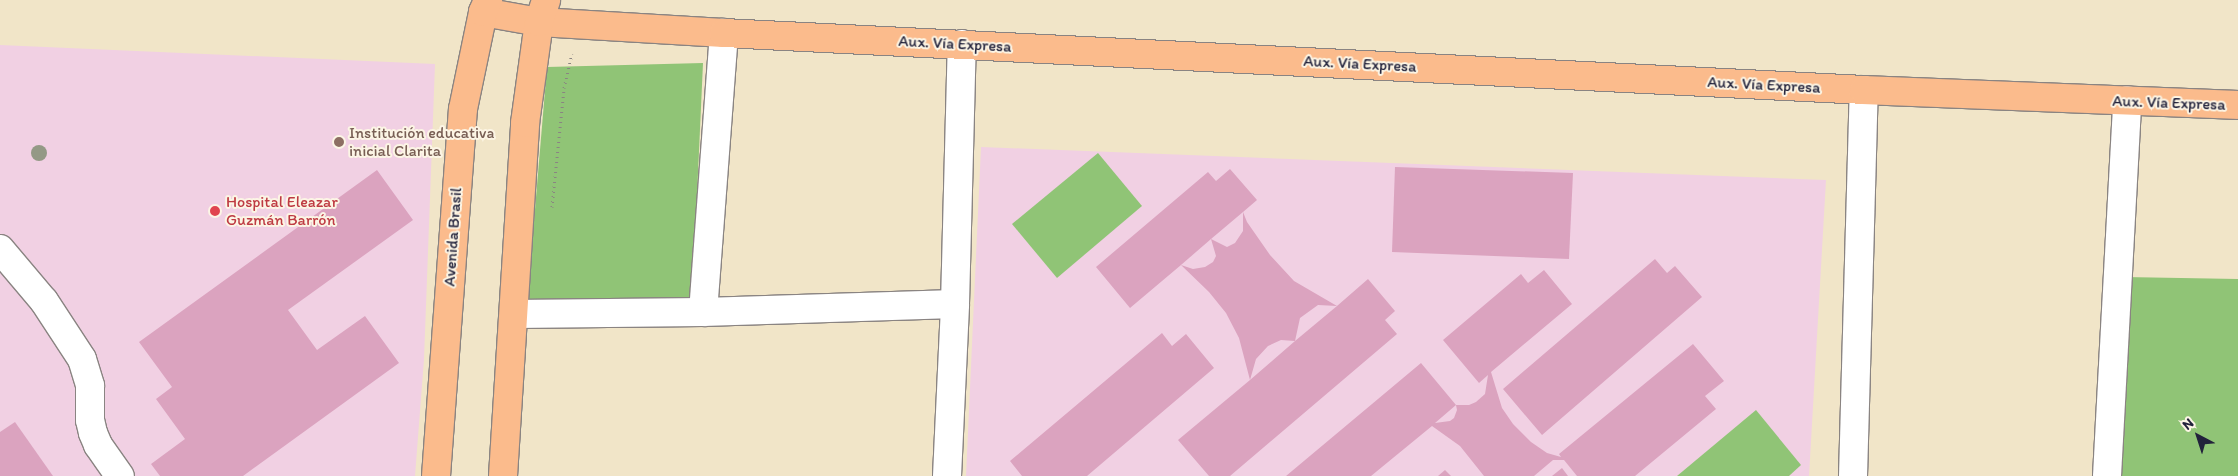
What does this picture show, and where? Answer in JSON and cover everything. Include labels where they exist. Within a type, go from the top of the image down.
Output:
[{"type":"main road","name":"Aux. Vía Expresa","points":[[485,6],[542,11],[578,24],[724,33],[1864,90],[2238,105]]},
{"type":"main road","name":"Avenida Brasil","points":[[436,476],[463,110],[485,6]]},
{"type":"main road","points":[[503,476],[525,123],[542,11]]},
{"type":"street","points":[[703,312],[724,33]]},
{"type":"street","points":[[947,476],[955,304],[962,44]]},
{"type":"street","points":[[1853,476],[1864,90]]},
{"type":"street","points":[[2107,476],[2128,101]]},
{"type":"street","points":[[0,249],[44,302],[82,359],[90,386],[90,420],[93,433],[120,476]]},
{"type":"street","points":[[514,314],[703,312],[955,304]]},
{"type":"path","points":[[551,216],[564,88],[578,24]]},
{"type":"shaded area","name":"Hospital Eleazar Guzmán Barrón","points":[[0,45],[435,64],[424,359],[415,476],[0,476]]},
{"type":"shaded area","points":[[981,147],[1826,180],[1809,476],[966,476]]},
{"type":"green space","points":[[703,63],[692,306],[527,304],[547,67]]},
{"type":"green space","points":[[1098,153],[1142,206],[1057,278],[1012,224]]},
{"type":"green space","points":[[2124,277],[2238,279],[2238,476],[2111,476]]},
{"type":"green space","points":[[1756,410],[1801,465],[1789,476],[1677,476]]},
{"type":"building","points":[[1395,167],[1573,173],[1569,259],[1392,252]]},
{"type":"building","points":[[1230,169],[1257,200],[1130,308],[1096,267],[1208,172],[1216,181]]},
{"type":"building","points":[[377,170],[413,220],[288,310],[317,350],[365,316],[399,363],[243,476],[160,476],[151,464],[185,439],[156,399],[172,387],[139,342]]},
{"type":"building","points":[[1243,212],[1247,222],[1270,255],[1294,281],[1337,306],[1318,305],[1300,318],[1295,341],[1281,340],[1268,346],[1256,359],[1250,380],[1239,338],[1226,313],[1209,292],[1181,265],[1193,269],[1205,267],[1213,262],[1216,256],[1211,239],[1227,247],[1235,243],[1243,231]]},
{"type":"building","points":[[1655,259],[1667,273],[1675,266],[1702,297],[1542,435],[1503,389]]},
{"type":"building","points":[[1544,270],[1572,304],[1491,372],[1502,408],[1513,424],[1531,442],[1547,453],[1561,457],[1559,454],[1693,344],[1724,381],[1705,396],[1716,409],[1635,476],[1577,476],[1564,460],[1553,460],[1534,476],[1484,476],[1460,446],[1432,426],[1371,476],[1286,476],[1421,363],[1456,405],[1469,405],[1476,402],[1485,394],[1488,375],[1479,383],[1443,340],[1521,274],[1528,283]],"holes":[[[1456,405],[1457,410],[1454,418],[1450,421],[1435,423]]]},
{"type":"building","points":[[1368,279],[1395,311],[1385,320],[1397,334],[1230,476],[1209,476],[1178,440]]},
{"type":"building","points":[[1162,333],[1172,346],[1186,334],[1214,368],[1087,476],[1022,476],[1010,461]]},
{"type":"building","points":[[15,422],[53,476],[0,476],[0,432]]},
{"type":"building","points":[[1562,468],[1568,476],[1552,476]]},
{"type":"building","points":[[1445,470],[1451,476],[1438,476]]},
{"type":"place","name":"Institución educativa inicial Clarita","points":[[339,142]]},
{"type":"place","name":"Hospital Eleazar Guzmán Barrón","points":[[215,211]]}]
